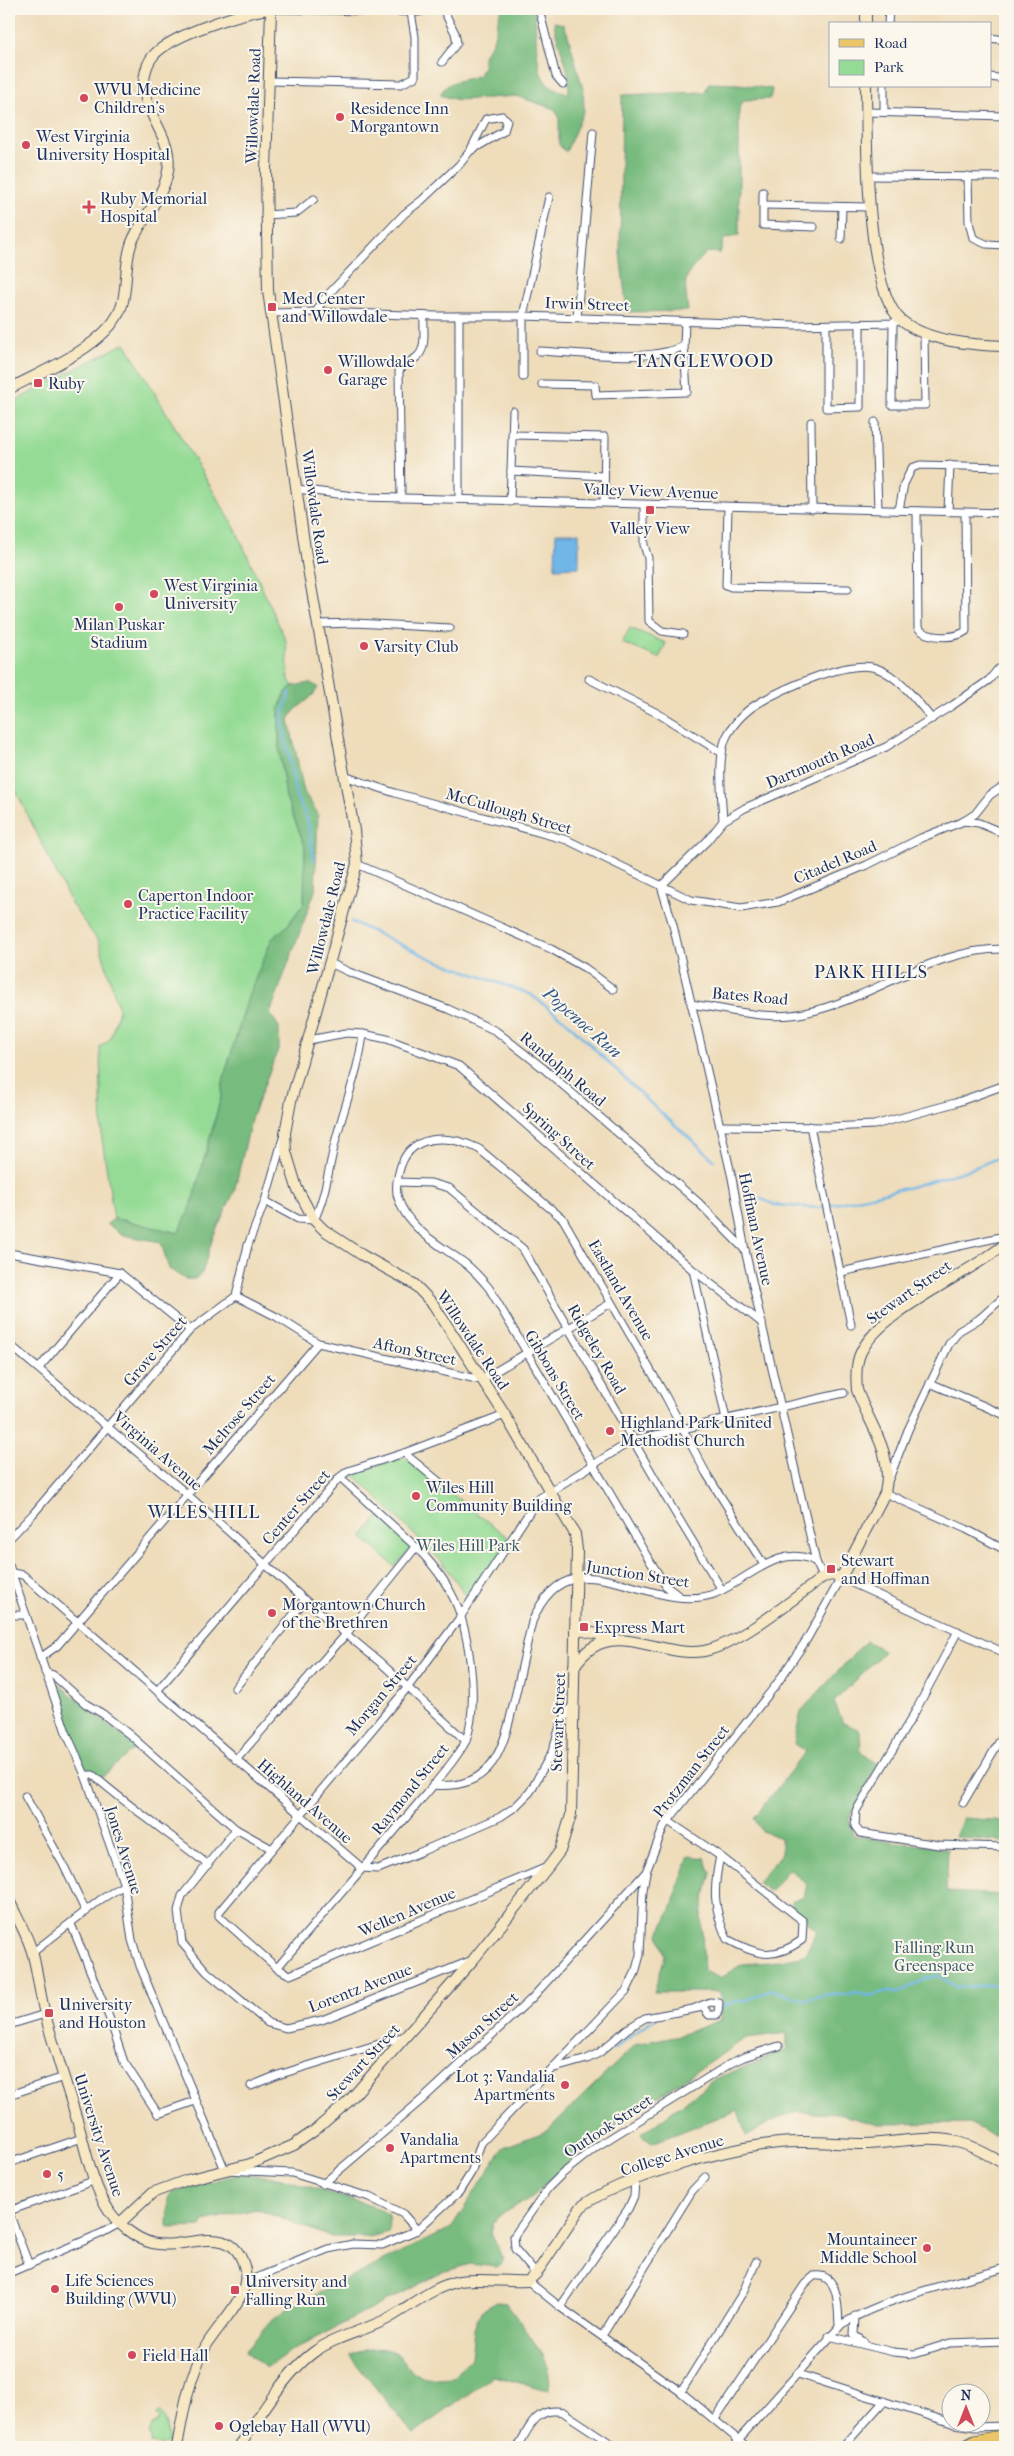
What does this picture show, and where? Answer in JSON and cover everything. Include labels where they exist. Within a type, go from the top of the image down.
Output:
[{"type":"main road","points":[[964,2447],[975,2441],[1005,2435]]},
{"type":"street","name":"Willowdale Road","points":[[272,9],[265,215],[270,313],[357,864],[291,1101],[285,1133],[289,1167],[314,1220],[324,1230],[362,1256],[414,1284],[424,1293],[505,1414],[550,1490],[575,1534],[574,1668]]},
{"type":"street","points":[[9,389],[92,343],[112,324],[120,313],[125,291],[129,250],[165,182],[168,170],[167,145],[144,93],[145,71],[153,56],[161,48],[186,35],[255,10],[411,12],[429,9]]},
{"type":"street","points":[[442,62],[457,43],[455,33],[443,9]]},
{"type":"street","points":[[539,9],[556,76],[563,84]]},
{"type":"street","points":[[866,9],[866,22]]},
{"type":"street","points":[[888,22],[889,9]]},
{"type":"street","points":[[270,81],[401,84],[415,77],[415,37],[411,12]]},
{"type":"street","points":[[992,38],[1005,40]]},
{"type":"street","points":[[992,77],[1005,79]]},
{"type":"street","points":[[866,88],[870,207],[884,292],[897,322],[892,405],[925,405],[924,332]]},
{"type":"street","points":[[884,88],[884,112]]},
{"type":"street","points":[[867,112],[1005,116]]},
{"type":"street","points":[[316,312],[323,300],[380,238],[404,214],[440,185],[470,151],[486,119],[502,116],[507,120],[504,131],[470,151]]},
{"type":"street","points":[[577,317],[593,132]]},
{"type":"street","points":[[868,176],[1005,177]]},
{"type":"street","points":[[968,176],[969,222],[973,238],[986,244],[1005,245]]},
{"type":"street","points":[[763,192],[763,225],[814,227]]},
{"type":"street","points":[[523,377],[524,316],[549,198]]},
{"type":"street","points":[[265,215],[296,213],[314,199]]},
{"type":"street","points":[[763,205],[870,207]]},
{"type":"street","points":[[841,239],[842,207]]},
{"type":"street","name":"Irwin Street","points":[[270,313],[316,312],[424,316],[577,317],[685,322],[716,321],[826,325],[897,322]]},
{"type":"street","points":[[401,498],[399,371],[403,365],[420,355],[424,347],[424,316]]},
{"type":"street","points":[[459,316],[459,499]]},
{"type":"street","points":[[542,384],[595,385],[596,396],[687,392],[684,346],[685,322]]},
{"type":"street","points":[[897,322],[924,332],[964,342],[1005,346]]},
{"type":"street","points":[[826,325],[826,408],[860,408],[860,325]]},
{"type":"street","points":[[540,351],[646,356],[672,352],[684,346]]},
{"type":"street","points":[[510,502],[513,411]]},
{"type":"street","points":[[811,422],[812,508]]},
{"type":"street","points":[[875,422],[878,510]]},
{"type":"street","points":[[512,435],[605,437],[604,502]]},
{"type":"street","points":[[899,510],[904,484],[912,468],[920,465],[1005,467]]},
{"type":"street","points":[[948,512],[950,466]]},
{"type":"street","points":[[511,470],[604,476]]},
{"type":"street","name":"Valley View Avenue","points":[[297,489],[362,497],[1005,513]]},
{"type":"street","points":[[644,505],[644,545],[648,558],[649,621],[662,631],[683,634]]},
{"type":"street","points":[[728,507],[726,585],[731,588],[848,589]]},
{"type":"street","points":[[917,510],[918,628],[928,635],[954,636],[966,631],[965,512]]},
{"type":"street","points":[[319,624],[355,623],[450,628]]},
{"type":"street","points":[[723,822],[722,753],[726,737],[739,720],[756,704],[827,673],[847,667],[863,666],[876,668],[890,676],[911,694],[932,719]]},
{"type":"street","name":"Dartmouth Road","points":[[661,886],[708,841],[723,822],[746,808],[886,748],[989,680],[998,669]]},
{"type":"street","points":[[589,679],[657,712],[722,753]]},
{"type":"street","name":"McCullough Street","points":[[344,776],[395,793],[567,840],[661,886]]},
{"type":"street","name":"Citadel Road","points":[[661,886],[692,900],[716,906],[741,908],[778,902],[818,886],[921,838],[964,821],[975,814],[990,795],[1005,785]]},
{"type":"street","points":[[964,821],[979,823],[1005,834]]},
{"type":"street","points":[[357,864],[551,949],[585,968],[613,989]]},
{"type":"street","name":"Hoffman Avenue","points":[[661,886],[673,925],[720,1126],[745,1250],[816,1562],[823,1578]]},
{"type":"street","name":"Bates Road","points":[[691,1004],[744,1013],[802,1014],[858,996],[943,958],[972,951],[1005,949]]},
{"type":"street","name":"Randolph Road","points":[[330,963],[448,1009],[496,1031],[543,1068],[718,1221],[745,1250]]},
{"type":"street","name":"Spring Street","points":[[309,1040],[346,1033],[362,1034],[387,1039],[459,1066],[693,1270],[762,1323]]},
{"type":"street","points":[[265,1201],[298,1219],[314,1220],[321,1202],[338,1130],[355,1078],[362,1034]]},
{"type":"street","points":[[720,1126],[836,1127],[874,1124],[956,1102],[1005,1085]]},
{"type":"street","points":[[810,1126],[851,1325]]},
{"type":"street","points":[[236,1296],[248,1245],[265,1201],[285,1133]]},
{"type":"street","name":"Eastland Avenue","points":[[397,1182],[404,1159],[418,1143],[429,1139],[445,1138],[464,1141],[479,1149],[563,1219],[706,1473],[764,1565]]},
{"type":"street","name":"Ridgeley Road","points":[[397,1182],[431,1183],[449,1188],[510,1237],[530,1259],[632,1440],[722,1590]]},
{"type":"street","name":"Gibbons Street","points":[[397,1182],[397,1197],[403,1212],[438,1247],[459,1259],[476,1272],[489,1288],[525,1353],[661,1579],[666,1586],[679,1596]]},
{"type":"street","points":[[841,1272],[1005,1236]]},
{"type":"street","name":"Stewart Street","points":[[886,1489],[883,1446],[857,1390],[856,1381],[860,1354],[869,1339],[911,1304],[1005,1244]]},
{"type":"street","points":[[9,1253],[120,1273],[190,1330]]},
{"type":"street","points":[[693,1270],[726,1419]]},
{"type":"street","points":[[39,1368],[120,1273]]},
{"type":"street","name":"Grove Street","points":[[9,1538],[34,1514],[190,1330],[236,1296]]},
{"type":"street","name":"Afton Street","points":[[236,1296],[277,1317],[318,1343],[481,1380]]},
{"type":"street","points":[[841,1578],[886,1489],[930,1383],[954,1338],[959,1331],[980,1318],[1005,1296]]},
{"type":"street","points":[[481,1380],[568,1326],[611,1303]]},
{"type":"street","name":"Melrose Street","points":[[40,1658],[49,1654],[78,1622],[318,1343]]},
{"type":"street","name":"Virginia Avenue","points":[[9,1344],[109,1426],[305,1600],[347,1633],[466,1741]]},
{"type":"street","points":[[930,1383],[1005,1415]]},
{"type":"street","name":"Morgan Street","points":[[277,1968],[219,1916],[220,1912],[299,1814],[408,1687],[461,1616],[538,1499],[632,1440],[844,1393]]},
{"type":"street","name":"Center Street","points":[[157,1690],[340,1477],[348,1471],[404,1453],[505,1414]]},
{"type":"street","points":[[404,1453],[443,1485]]},
{"type":"street","points":[[340,1477],[416,1547],[438,1572],[461,1616],[473,1695],[466,1741]]},
{"type":"street","points":[[886,1489],[1005,1550]]},
{"type":"street","points":[[236,1760],[347,1633],[416,1547]]},
{"type":"street","name":"Junction Street","points":[[433,1785],[447,1787],[476,1778],[489,1769],[499,1756],[507,1734],[527,1641],[538,1607],[549,1592],[560,1582],[576,1578],[599,1579],[679,1596],[695,1597],[722,1590],[764,1565],[784,1558],[808,1557],[816,1562]]},
{"type":"street","name":"Jones Avenue","points":[[9,1566],[66,1732],[85,1775],[124,1885],[132,1940],[140,1966],[226,2170]]},
{"type":"street","name":"Highland Avenue","points":[[12,1574],[23,1575],[362,1868]]},
{"type":"street","points":[[823,1578],[832,1575],[841,1578],[1005,1652]]},
{"type":"street","name":"Stewart Street","points":[[120,2222],[152,2193],[250,2164],[294,2145],[314,2132],[348,2102],[409,2035],[473,1960],[560,1851],[571,1815],[574,1668],[582,1654],[594,1646],[621,1640],[673,1649],[703,1651],[758,1624],[823,1578]]},
{"type":"street","name":"Protzman Street","points":[[418,2230],[459,2192],[471,2174],[481,2143],[627,1990],[635,1974],[640,1956],[643,1890],[646,1872],[653,1850],[668,1821],[776,1685],[811,1632],[841,1578]]},
{"type":"street","points":[[235,1688],[305,1600]]},
{"type":"street","points":[[9,1615],[26,1615]]},
{"type":"street","points":[[575,1629],[621,1640]]},
{"type":"street","points":[[958,1631],[915,1712],[856,1811],[855,1826],[863,1834],[939,1845],[1005,1847]]},
{"type":"street","points":[[45,1672],[53,1675],[86,1704],[130,1734],[236,1829],[272,1849]]},
{"type":"street","points":[[362,1868],[378,1869],[500,1817],[515,1807],[530,1792],[552,1752],[561,1723],[573,1704]]},
{"type":"street","points":[[964,1803],[1005,1732]]},
{"type":"street","name":"Raymond Street","points":[[277,1968],[433,1785],[466,1741]]},
{"type":"street","points":[[85,1775],[93,1775],[113,1793],[208,1865]]},
{"type":"street","points":[[25,1796],[63,1864],[86,1912]]},
{"type":"street","points":[[668,1821],[720,1856],[803,1921],[802,1940],[788,1950],[764,1955],[727,1939],[719,1922],[714,1886],[720,1856]]},
{"type":"street","name":"Lorentz Avenue","points":[[236,1829],[182,1896],[178,1911],[182,1943],[207,1972],[268,2023],[286,2028],[322,2020],[473,1960]]},
{"type":"street","name":"Wellen Avenue","points":[[277,1968],[290,1975],[298,1973],[549,1866]]},
{"type":"street","name":"Mason Street","points":[[323,2184],[424,2097],[532,1998],[646,1872]]},
{"type":"street","points":[[32,1953],[124,1885]]},
{"type":"street","name":"University Avenue","points":[[9,1900],[32,1953],[45,2014],[102,2198],[120,2222],[138,2238],[153,2244],[204,2239],[216,2239],[229,2244],[240,2255],[246,2282]]},
{"type":"street","points":[[71,1924],[109,2017],[124,2062],[158,2114],[196,2101]]},
{"type":"street","points":[[554,2068],[587,2059],[599,2053],[627,2029],[645,2018],[693,2009]]},
{"type":"street","points":[[9,2025],[45,2014]]},
{"type":"street","points":[[251,2086],[278,2075],[409,2035]]},
{"type":"street","name":"Outlook Street","points":[[532,2278],[515,2249],[514,2236],[544,2194],[562,2174],[602,2143],[733,2062],[744,2056],[779,2046]]},
{"type":"street","points":[[9,2094],[64,2078]]},
{"type":"street","points":[[9,2163],[82,2138]]},
{"type":"street","name":"College Avenue","points":[[532,2278],[581,2207],[591,2199],[634,2180],[742,2150],[772,2144],[803,2142],[866,2144],[934,2139],[952,2141],[973,2147],[1005,2164]]},
{"type":"street","points":[[177,2447],[185,2406],[200,2358],[214,2332],[229,2313],[246,2282],[328,2248],[353,2244],[382,2245],[418,2230],[403,2214],[369,2198],[292,2174],[226,2170]]},
{"type":"street","points":[[602,2336],[692,2191],[705,2177]]},
{"type":"street","points":[[29,2265],[9,2212],[96,2180]]},
{"type":"street","points":[[560,2307],[628,2209],[634,2196],[634,2180]]},
{"type":"street","points":[[9,2273],[102,2233],[120,2222]]},
{"type":"street","points":[[681,2392],[743,2292],[756,2262]]},
{"type":"street","points":[[735,2447],[739,2439],[839,2326],[855,2316],[1005,2268]]},
{"type":"street","points":[[715,2419],[805,2284],[814,2276],[822,2276],[828,2280],[835,2290],[839,2326]]},
{"type":"street","points":[[239,2447],[296,2370],[313,2353],[330,2343],[378,2324],[411,2303],[450,2284],[462,2281],[532,2278],[560,2307],[681,2392],[747,2447]]},
{"type":"street","points":[[855,2316],[854,2335],[865,2344]]},
{"type":"street","points":[[829,2336],[893,2352],[915,2354],[950,2343],[1005,2341]]},
{"type":"street","points":[[798,2374],[942,2419]]},
{"type":"street","points":[[842,2447],[884,2401]]},
{"type":"street","points":[[518,2447],[539,2414],[545,2410],[553,2410],[562,2412],[616,2447]]},
{"type":"street","points":[[992,2426],[1005,2426]]},
{"type":"green space","points":[[501,9],[534,9],[538,59],[543,78],[549,85],[568,95],[567,67],[554,22],[563,24],[567,32],[583,89],[584,110],[566,152],[559,145],[559,117],[555,109],[516,96],[458,100],[440,95],[452,83],[479,75],[483,67],[483,57],[493,41]]},
{"type":"green space","points":[[709,83],[739,84],[772,89],[770,99],[744,100],[739,108],[739,235],[724,239],[720,253],[707,252],[689,273],[686,284],[688,311],[627,312],[620,253],[622,95],[705,92]]},
{"type":"green space","points":[[125,343],[235,528],[286,641],[289,680],[293,686],[286,692],[279,708],[279,747],[286,798],[305,846],[304,903],[287,926],[272,939],[249,994],[224,1077],[221,1097],[191,1207],[179,1233],[114,1219],[102,1139],[100,1047],[110,1039],[119,1010],[99,942],[72,905],[9,777],[9,404]]},
{"type":"green space","points":[[630,628],[666,643],[659,658],[622,643]]},
{"type":"green space","points":[[310,683],[318,687],[312,696],[291,715],[289,720],[304,792],[318,814],[315,891],[270,1013],[279,1027],[279,1047],[252,1116],[234,1192],[213,1237],[202,1273],[195,1279],[185,1279],[169,1269],[161,1242],[123,1235],[107,1224],[114,1219],[123,1220],[178,1233],[191,1207],[221,1098],[224,1077],[249,994],[272,939],[287,926],[304,903],[305,846],[286,798],[279,747],[279,708],[286,692],[293,686]]},
{"type":"green space","name":"Wiles Hill Park","points":[[404,1457],[510,1539],[472,1596],[465,1594],[443,1563],[353,1474]]},
{"type":"green space","points":[[379,1516],[412,1546],[395,1567],[362,1537]]},
{"type":"green space","name":"Falling Run Greenspace","points":[[866,1641],[885,1651],[834,1702],[843,1723],[860,1730],[861,1752],[877,1764],[849,1819],[854,1836],[948,1849],[946,1892],[1005,1895],[1005,2133],[993,2136],[969,2123],[875,2124],[838,2114],[796,2112],[770,2122],[746,2136],[738,2110],[652,2143],[641,2135],[717,2078],[787,2050],[787,2033],[746,2038],[596,2138],[532,2197],[499,2216],[493,2223],[491,2233],[503,2260],[497,2267],[470,2264],[443,2272],[290,2351],[266,2368],[245,2351],[273,2319],[289,2308],[451,2228],[504,2147],[547,2131],[636,2044],[680,2035],[721,2020],[720,1992],[654,1992],[665,1956],[659,1934],[670,1912],[689,1856],[705,1858],[711,1873],[701,1913],[704,1971],[720,1978],[742,1964],[770,1962],[805,1955],[817,1931],[792,1907],[791,1901],[804,1896],[807,1885],[789,1868],[770,1892],[757,1882],[781,1855],[781,1838],[762,1831],[754,1818],[806,1751],[794,1744],[801,1711]]},
{"type":"green space","points":[[58,1684],[136,1747],[101,1778],[87,1772],[55,1691]]},
{"type":"green space","points":[[963,1818],[1005,1821],[1005,1842],[955,1837]]},
{"type":"green space","points":[[240,2174],[278,2177],[378,2208],[388,2215],[389,2232],[369,2237],[331,2237],[256,2209],[204,2221],[201,2227],[168,2228],[169,2198],[172,2192]]},
{"type":"green space","points":[[497,2302],[506,2303],[543,2357],[550,2380],[548,2390],[493,2376],[413,2434],[350,2356],[360,2351],[385,2349],[396,2353],[414,2372],[422,2377],[453,2377],[471,2358],[474,2329],[481,2311]]},
{"type":"green space","points":[[159,2411],[165,2422],[168,2434],[168,2443],[163,2445],[152,2443],[152,2437],[149,2435],[153,2424],[156,2424],[159,2419],[156,2416]]},
{"type":"water","points":[[556,533],[579,533],[579,567],[555,568]]},
{"type":"waterway","name":"Popenoe Run","points":[[290,692],[282,718],[296,796],[307,818],[314,860]]},
{"type":"waterway","name":"Popenoe Run","points":[[352,922],[432,959],[530,994],[567,1022],[647,1100],[714,1160]]},
{"type":"waterway","name":"Popenoe Run","points":[[741,1181],[755,1196],[775,1205],[818,1208],[910,1187],[971,1169],[1005,1155]]},
{"type":"waterway","points":[[720,2009],[730,2003],[747,2000],[772,1990],[805,2000],[826,1994],[845,1995],[856,1992],[867,1996],[885,1992],[899,1993],[927,1978],[938,1976],[956,1987],[1005,1985]]},
{"type":"waterway","points":[[614,2049],[656,2019]]},
{"type":"place","name":"WVU Medicine Children's","points":[[84,98]]},
{"type":"place","name":"Residence Inn Morgantown","points":[[340,117]]},
{"type":"place","name":"West Virginia University Hospital","points":[[26,145]]},
{"type":"place","name":"Ruby Memorial Hospital","points":[[89,207]]},
{"type":"place","name":"Med Center and Willowdale","points":[[272,307]]},
{"type":"place","name":"Willowdale Garage","points":[[328,370]]},
{"type":"place","name":"Ruby","points":[[38,383]]},
{"type":"place","name":"Valley View","points":[[650,510]]},
{"type":"place","name":"West Virginia University","points":[[154,594]]},
{"type":"place","name":"Milan Puskar Stadium","points":[[119,607]]},
{"type":"place","name":"Varsity Club","points":[[364,646]]},
{"type":"place","name":"Caperton Indoor Practice Facility","points":[[128,904]]},
{"type":"place","name":"Highland Park United Methodist Church","points":[[610,1431]]},
{"type":"place","name":"Wiles Hill Community Building","points":[[416,1496]]},
{"type":"place","name":"Stewart and Hoffman","points":[[831,1569]]},
{"type":"place","name":"Morgantown Church of the Brethren","points":[[272,1613]]},
{"type":"place","name":"Express Mart","points":[[584,1627]]},
{"type":"place","name":"University and Houston","points":[[49,2013]]},
{"type":"place","name":"Lot 3: Vandalia Apartments","points":[[565,2085]]},
{"type":"place","name":"Vandalia Apartments","points":[[390,2148]]},
{"type":"place","name":"5","points":[[47,2174]]},
{"type":"place","name":"Mountaineer Middle School","points":[[927,2248]]},
{"type":"place","name":"Life Sciences Building (WVU)","points":[[55,2289]]},
{"type":"place","name":"University and Falling Run","points":[[235,2290]]},
{"type":"place","name":"Field Hall","points":[[132,2355]]},
{"type":"place","name":"Oglebay Hall (WVU)","points":[[219,2426]]},
{"type":"district","name":"TANGLEWOOD","points":[[704,361]]},
{"type":"district","name":"PARK HILLS","points":[[871,972]]},
{"type":"district","name":"WILES HILL","points":[[204,1512]]}]
